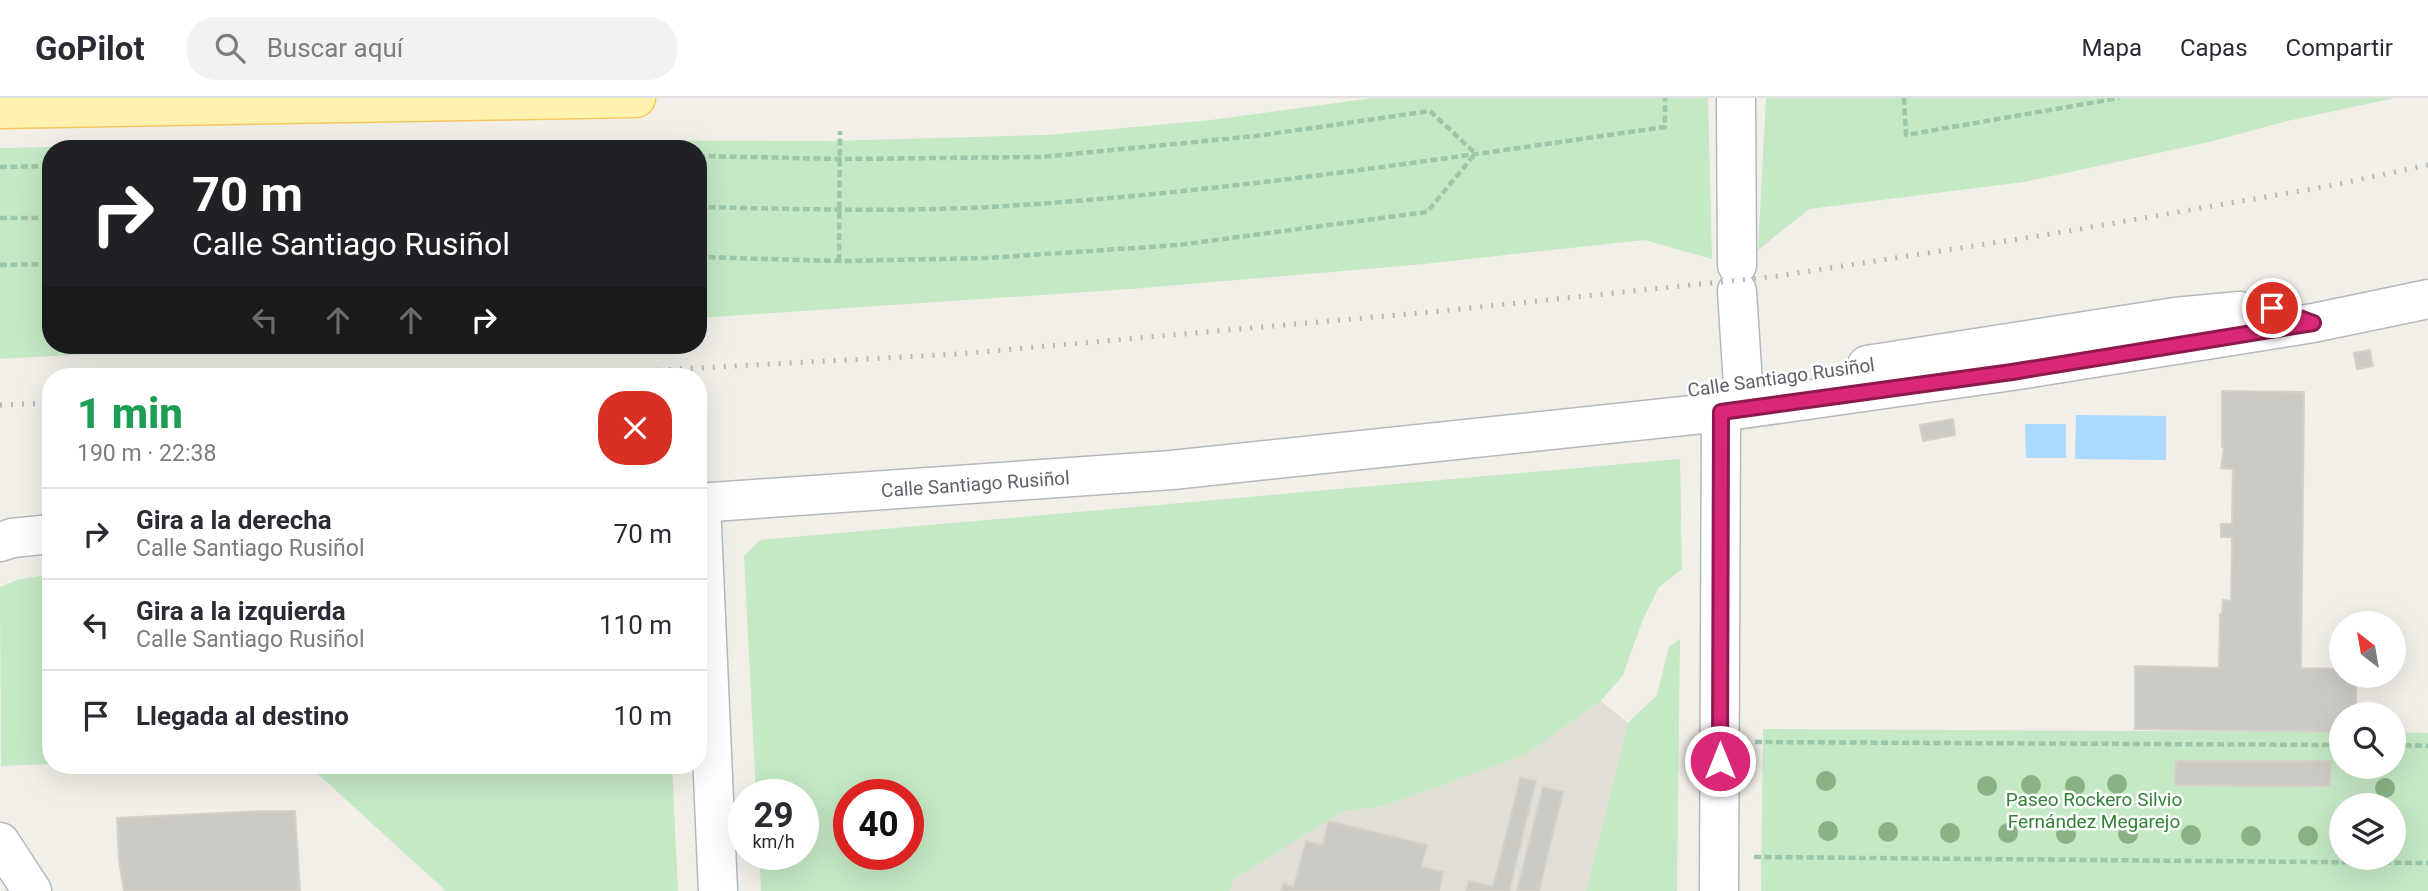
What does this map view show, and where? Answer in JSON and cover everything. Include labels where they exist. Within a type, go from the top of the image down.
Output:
[{"type":"main road","points":[[0,109],[329,101],[636,98]]},
{"type":"street","points":[[1719,891],[1737,278],[1736,98]]},
{"type":"street","name":"Calle Santiago Rusiñol","points":[[707,502],[1253,462],[1295,433],[1732,398],[2175,317],[2272,308],[2313,323],[2428,299]]},
{"type":"street","points":[[0,542],[42,535]]},
{"type":"street","points":[[707,666],[718,891]]},
{"type":"street","points":[[0,842],[32,891]]},
{"type":"path","points":[[707,207],[839,210],[987,207],[1173,193],[1426,162],[1665,127],[1665,98]]},
{"type":"path","points":[[1904,98],[1906,135],[2119,98]]},
{"type":"path","points":[[707,156],[839,159],[1041,157],[1256,136],[1430,111],[1475,154]]},
{"type":"path","points":[[839,261],[840,131]]},
{"type":"path","points":[[707,257],[839,261],[987,258],[1178,245],[1427,212],[1475,154]]},
{"type":"path","points":[[0,167],[42,166]]},
{"type":"path","points":[[0,218],[42,218]]},
{"type":"path","points":[[0,265],[42,264]]},
{"type":"path","points":[[1751,741],[2329,745]]},
{"type":"path","points":[[2406,745],[2428,746]]},
{"type":"path","points":[[1750,857],[2428,863]]},
{"type":"shaded area","points":[[1601,701],[1628,723],[1586,891],[1230,891],[1233,880],[1341,812],[1384,806],[1525,755]]},
{"type":"green space","points":[[1374,98],[1708,98],[1712,259],[1644,240],[1424,264],[1131,289],[707,317],[707,141],[830,141],[1046,135],[1211,120]]},
{"type":"green space","points":[[1766,98],[2395,98],[2024,182],[1809,209],[1758,250]]},
{"type":"green space","points":[[42,147],[42,354],[87,354],[0,359],[0,148]]},
{"type":"green space","points":[[1680,459],[1682,569],[1659,587],[1643,619],[1623,675],[1601,701],[1525,755],[1384,806],[1341,812],[1233,880],[1230,891],[761,891],[760,870],[819,870],[819,779],[755,779],[744,556],[760,540]]},
{"type":"green space","points":[[42,576],[42,764],[1,766],[0,587],[17,580]]},
{"type":"green space","points":[[1680,639],[1677,891],[1586,891],[1628,723],[1657,695],[1669,647]]},
{"type":"green space","name":"Paseo Rockero Silvio Fernández Megarejo","points":[[1763,729],[2329,732],[2329,779],[2406,779],[2406,732],[2428,733],[2428,891],[1761,891]]},
{"type":"green space","points":[[318,774],[672,774],[678,891],[446,891]]},
{"type":"water","points":[[2076,415],[2166,416],[2166,460],[2075,459]]},
{"type":"water","points":[[2025,424],[2066,424],[2066,458],[2026,458]]},
{"type":"building","points":[[2370,350],[2373,366],[2357,369],[2354,353]]},
{"type":"building","points":[[2222,391],[2304,392],[2301,668],[2329,669],[2329,688],[2356,688],[2356,702],[2329,702],[2329,732],[2135,729],[2135,666],[2219,668],[2220,614],[2223,600],[2231,601],[2232,537],[2221,537],[2221,524],[2232,524],[2233,469],[2221,468]]},
{"type":"building","points":[[1953,419],[1955,435],[1923,441],[1920,425]]},
{"type":"building","points":[[2176,761],[2329,761],[2330,786],[2175,785]]},
{"type":"building","points":[[1520,778],[1536,781],[1509,891],[1466,891],[1469,881],[1493,887]]},
{"type":"building","points":[[1543,787],[1563,792],[1539,891],[1517,891]]},
{"type":"building","points":[[295,811],[300,891],[124,891],[117,818]]},
{"type":"building","points":[[1329,821],[1427,845],[1421,867],[1443,872],[1439,891],[1281,891],[1283,884],[1294,887],[1306,841],[1323,845]]},
{"type":"railway","points":[[697,368],[958,354],[1431,312],[1778,276],[2051,234],[2329,186],[2428,165]]},
{"type":"railway","points":[[0,405],[42,403]]},
{"type":"route","points":[[1720,761],[1721,412],[2012,372],[2313,323],[2272,308]]}]
